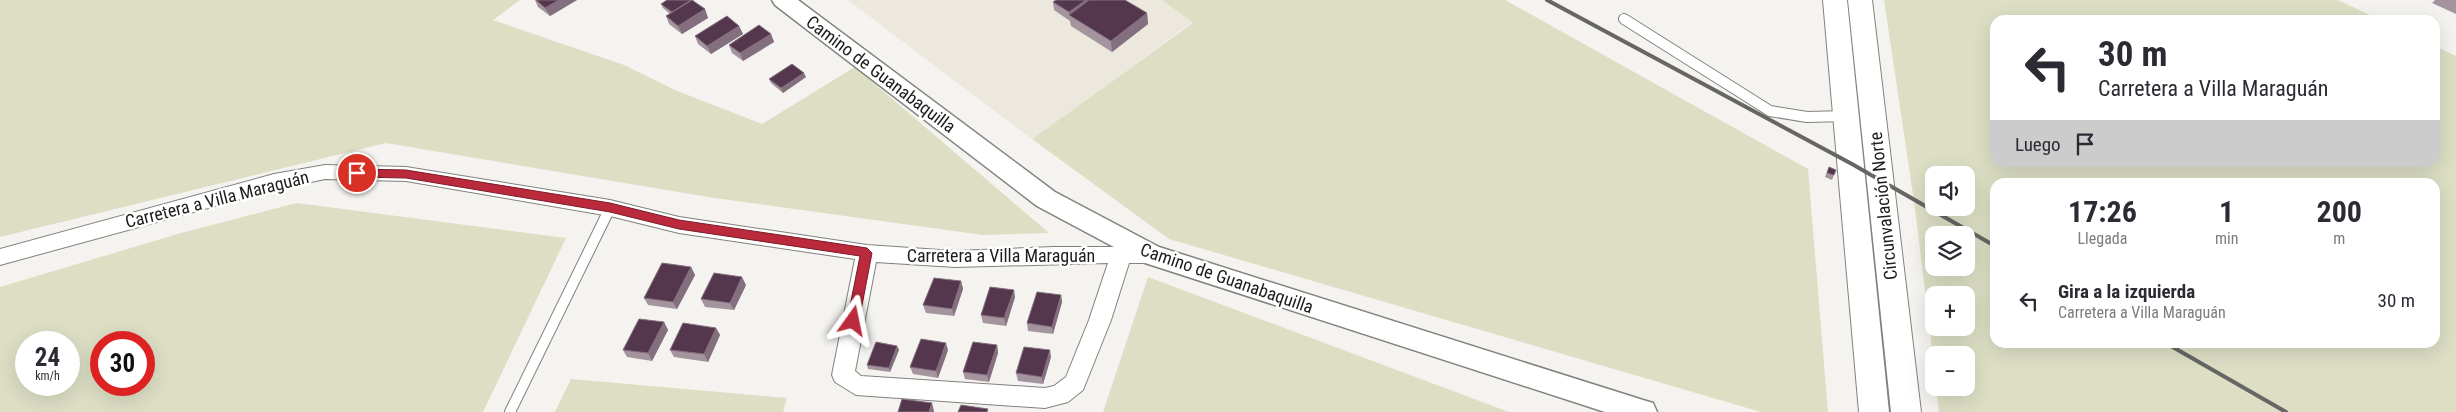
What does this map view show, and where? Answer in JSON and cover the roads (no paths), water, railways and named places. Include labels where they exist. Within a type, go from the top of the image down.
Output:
[{"type":"highway","name":"Circunvalación Norte","points":[[1835,0],[1874,412]]},
{"type":"highway","name":"Circunvalación Norte","points":[[1860,0],[1906,412]]},
{"type":"street","name":"Camino de Guanabaquilla","points":[[783,0],[1046,199],[1150,255],[1643,412]]},
{"type":"street","name":"Carretera a Villa Maraguán","points":[[0,257],[274,182],[325,172],[406,174],[610,208],[679,225],[867,253],[955,258],[1150,255]]},
{"type":"street","points":[[867,253],[843,375],[856,385],[1045,398],[1060,395],[1075,383],[1100,320],[1122,255]]},
{"type":"lane","points":[[1624,19],[1770,111],[1807,117],[1847,116]]},
{"type":"lane","points":[[510,412],[610,208]]},
{"type":"railway","points":[[1547,0],[1852,164],[1990,243]]},
{"type":"railway","points":[[2174,348],[2286,412]]}]
